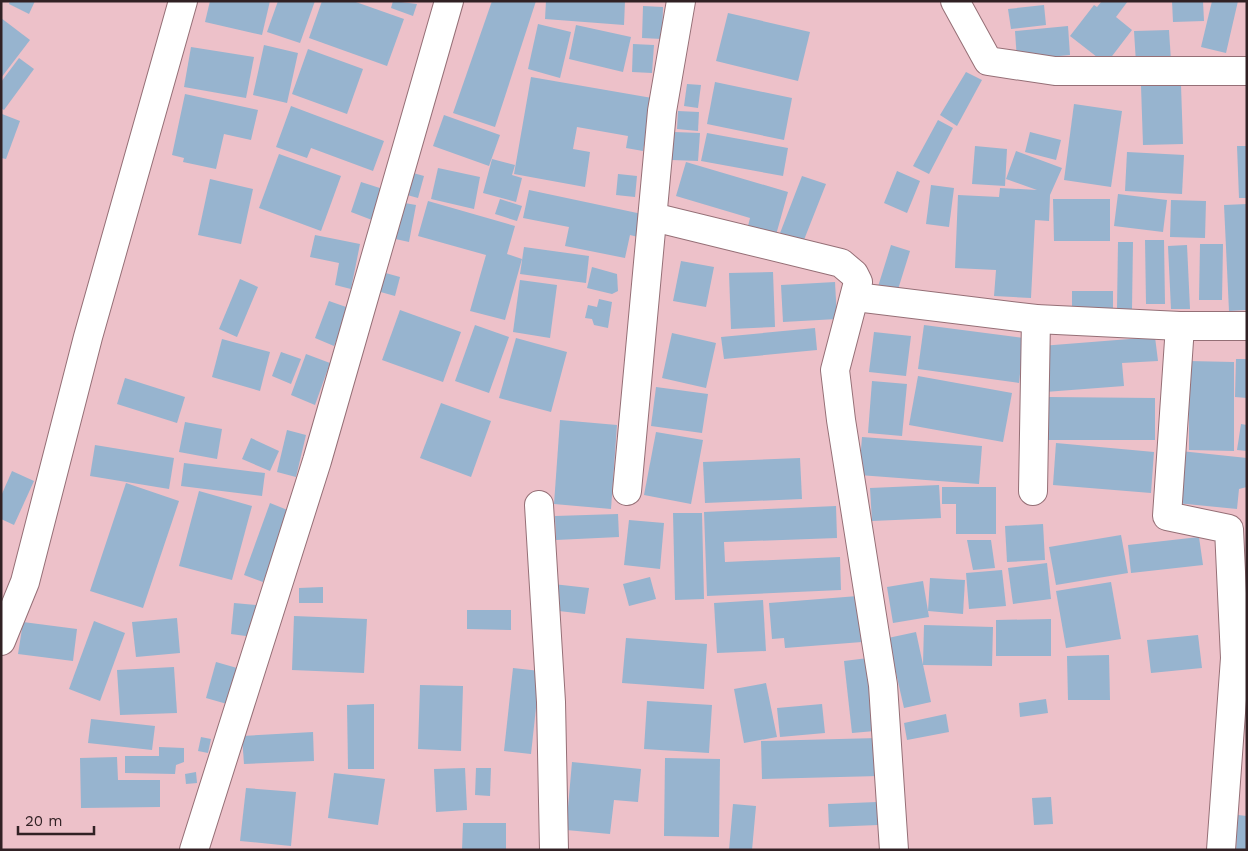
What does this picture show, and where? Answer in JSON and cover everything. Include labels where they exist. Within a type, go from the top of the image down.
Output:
[{"type":"street","points":[[1,641],[25,582],[88,337],[183,1]]},
{"type":"street","points":[[194,850],[317,461],[449,1]]},
{"type":"street","points":[[627,491],[662,111],[681,1]]},
{"type":"street","points":[[955,1],[988,61],[1055,71],[1247,71]]},
{"type":"street","points":[[653,217],[841,263],[854,274],[858,282],[856,297],[835,370],[841,420],[883,685],[894,850]]},
{"type":"street","points":[[856,297],[1036,319],[1180,326],[1247,326]]},
{"type":"street","points":[[1033,491],[1036,319]]},
{"type":"street","points":[[1180,326],[1168,516],[1229,529],[1235,658],[1221,850]]},
{"type":"street","points":[[539,505],[552,702],[554,850]]},
{"type":"building","points":[[10,1],[35,1],[29,14],[9,4]]},
{"type":"building","points":[[210,1],[270,1],[262,35],[205,22]]},
{"type":"building","points":[[278,1],[315,1],[300,43],[267,32]]},
{"type":"building","points":[[322,1],[353,1],[404,19],[387,66],[309,38]]},
{"type":"building","points":[[393,1],[417,4],[413,16],[391,8]]},
{"type":"building","points":[[492,1],[536,1],[495,127],[453,113]]},
{"type":"building","points":[[546,1],[625,1],[624,25],[545,19]]},
{"type":"building","points":[[1102,1],[1128,1],[1116,17],[1132,30],[1106,64],[1070,36],[1094,5],[1097,7]]},
{"type":"building","points":[[1172,1],[1203,1],[1204,21],[1173,22]]},
{"type":"building","points":[[1212,1],[1238,1],[1226,53],[1201,47]]},
{"type":"building","points":[[1044,5],[1046,25],[1011,29],[1008,9]]},
{"type":"building","points":[[643,6],[663,7],[662,39],[642,38]]},
{"type":"building","points":[[728,13],[810,32],[798,81],[716,61]]},
{"type":"building","points":[[1,18],[30,40],[1,78]]},
{"type":"building","points":[[538,24],[571,32],[560,78],[528,69]]},
{"type":"building","points":[[576,25],[631,37],[623,72],[569,59]]},
{"type":"building","points":[[1068,26],[1070,55],[1017,60],[1015,31]]},
{"type":"building","points":[[1169,30],[1171,61],[1136,63],[1134,31]]},
{"type":"building","points":[[633,44],[654,45],[652,73],[632,72]]},
{"type":"building","points":[[264,45],[298,53],[287,103],[253,95]]},
{"type":"building","points":[[191,47],[254,57],[246,98],[184,87]]},
{"type":"building","points":[[308,49],[363,69],[347,114],[292,94]]},
{"type":"building","points":[[19,58],[34,69],[4,110],[1,108],[1,82]]},
{"type":"building","points":[[966,72],[982,80],[957,126],[940,115]]},
{"type":"building","points":[[531,77],[652,98],[643,151],[626,148],[628,136],[577,127],[573,149],[590,152],[585,187],[514,174]]},
{"type":"building","points":[[715,82],[792,98],[784,140],[707,124]]},
{"type":"building","points":[[687,84],[701,85],[698,108],[684,106]]},
{"type":"building","points":[[1181,85],[1183,144],[1143,145],[1141,86]]},
{"type":"building","points":[[185,94],[258,110],[251,140],[224,134],[216,169],[183,162],[184,158],[172,155]]},
{"type":"building","points":[[1074,104],[1122,111],[1111,187],[1064,180]]},
{"type":"building","points":[[291,106],[384,141],[373,171],[311,148],[307,158],[276,147]]},
{"type":"building","points":[[678,111],[699,112],[698,131],[677,129]]},
{"type":"building","points":[[2,114],[20,121],[6,159],[1,158]]},
{"type":"building","points":[[444,115],[500,135],[489,166],[433,146]]},
{"type":"building","points":[[938,120],[953,128],[929,174],[913,166]]},
{"type":"building","points":[[674,132],[700,133],[698,161],[672,160]]},
{"type":"building","points":[[1030,132],[1061,140],[1056,160],[1025,152]]},
{"type":"building","points":[[707,133],[788,148],[783,176],[701,161]]},
{"type":"building","points":[[975,146],[1007,149],[1005,186],[972,184]]},
{"type":"building","points":[[1237,146],[1247,146],[1247,198],[1239,198]]},
{"type":"building","points":[[1016,151],[1062,168],[1050,195],[1049,221],[1035,220],[1031,298],[994,296],[996,270],[955,268],[958,195],[999,197],[1000,188],[1037,190],[1006,179]]},
{"type":"building","points":[[1127,152],[1184,155],[1182,194],[1125,191]]},
{"type":"building","points":[[279,154],[341,176],[321,231],[259,208]]},
{"type":"building","points":[[492,159],[515,165],[512,175],[522,178],[516,202],[483,193]]},
{"type":"building","points":[[686,162],[788,192],[774,242],[746,234],[750,218],[676,196]]},
{"type":"building","points":[[438,168],[480,177],[474,209],[431,199]]},
{"type":"building","points":[[406,171],[424,176],[418,198],[400,193]]},
{"type":"building","points":[[897,171],[920,181],[907,213],[884,203]]},
{"type":"building","points":[[618,174],[637,176],[635,197],[616,195]]},
{"type":"building","points":[[802,176],[826,184],[800,250],[777,241]]},
{"type":"building","points":[[210,179],[253,189],[241,244],[198,235]]},
{"type":"building","points":[[361,182],[383,189],[372,220],[351,212]]},
{"type":"building","points":[[931,185],[954,188],[949,227],[926,224]]},
{"type":"building","points":[[529,190],[642,214],[638,237],[630,235],[625,258],[565,246],[569,227],[523,218]]},
{"type":"building","points":[[1118,194],[1167,200],[1163,232],[1114,226]]},
{"type":"building","points":[[500,199],[522,206],[517,221],[495,214]]},
{"type":"building","points":[[1053,199],[1110,199],[1110,241],[1054,241]]},
{"type":"building","points":[[1171,200],[1206,201],[1205,238],[1170,237]]},
{"type":"building","points":[[428,201],[515,226],[507,254],[522,259],[505,320],[470,311],[486,255],[418,236]]},
{"type":"building","points":[[399,202],[416,205],[409,242],[391,238]]},
{"type":"building","points":[[1247,204],[1247,310],[1229,311],[1224,205]]},
{"type":"building","points":[[315,235],[360,244],[351,289],[335,285],[339,263],[310,257]]},
{"type":"building","points":[[1145,240],[1164,240],[1165,304],[1146,304]]},
{"type":"building","points":[[1118,242],[1133,242],[1132,309],[1117,309]]},
{"type":"building","points":[[1200,244],[1223,244],[1222,300],[1199,300]]},
{"type":"building","points":[[891,245],[910,251],[895,299],[876,293]]},
{"type":"building","points":[[1187,245],[1190,309],[1171,309],[1168,246]]},
{"type":"building","points":[[524,247],[589,256],[586,283],[520,274]]},
{"type":"building","points":[[681,261],[714,267],[706,307],[673,301]]},
{"type":"building","points":[[592,267],[617,274],[618,291],[612,294],[587,288]]},
{"type":"building","points":[[382,272],[400,277],[395,296],[377,291]]},
{"type":"building","points":[[773,272],[775,327],[731,329],[729,273]]},
{"type":"building","points":[[240,279],[258,287],[237,337],[219,329]]},
{"type":"building","points":[[520,280],[557,285],[550,338],[513,332]]},
{"type":"building","points":[[835,282],[837,319],[783,322],[781,285]]},
{"type":"building","points":[[1072,291],[1113,291],[1113,308],[1072,308]]},
{"type":"building","points":[[599,299],[612,302],[608,328],[594,325],[592,319],[585,318],[588,305],[597,307]]},
{"type":"building","points":[[329,301],[349,308],[334,346],[315,338]]},
{"type":"building","points":[[400,310],[461,332],[443,382],[382,360]]},
{"type":"building","points":[[475,325],[509,337],[489,393],[455,381]]},
{"type":"building","points":[[924,325],[1024,338],[1019,383],[918,369]]},
{"type":"building","points":[[815,328],[817,350],[724,359],[721,337]]},
{"type":"building","points":[[874,332],[911,336],[906,376],[869,372]]},
{"type":"building","points":[[672,333],[716,343],[706,388],[662,378]]},
{"type":"building","points":[[1155,337],[1158,361],[1122,363],[1124,386],[1045,392],[1041,346]]},
{"type":"building","points":[[516,338],[567,352],[551,412],[499,398]]},
{"type":"building","points":[[222,339],[270,352],[260,391],[212,377]]},
{"type":"building","points":[[281,352],[301,359],[291,384],[272,376]]},
{"type":"building","points":[[306,354],[330,363],[315,405],[291,395]]},
{"type":"building","points":[[1236,359],[1247,359],[1247,398],[1235,397]]},
{"type":"building","points":[[1189,361],[1234,362],[1234,451],[1189,450]]},
{"type":"building","points":[[918,376],[1012,393],[1003,442],[909,425]]},
{"type":"building","points":[[125,378],[185,397],[177,423],[117,404]]},
{"type":"building","points":[[872,381],[907,384],[902,436],[868,433]]},
{"type":"building","points":[[656,387],[708,394],[702,433],[651,426]]},
{"type":"building","points":[[1048,397],[1155,398],[1155,440],[1048,440]]},
{"type":"building","points":[[441,403],[491,421],[471,477],[420,458]]},
{"type":"building","points":[[560,420],[617,425],[611,509],[554,504]]},
{"type":"building","points":[[185,422],[222,429],[217,459],[179,452]]},
{"type":"building","points":[[1241,424],[1247,425],[1247,451],[1237,450]]},
{"type":"building","points":[[287,430],[306,435],[296,477],[277,472]]},
{"type":"building","points":[[656,432],[703,440],[691,504],[644,495]]},
{"type":"building","points":[[862,437],[982,446],[979,484],[859,475]]},
{"type":"building","points":[[251,438],[279,451],[270,471],[242,459]]},
{"type":"building","points":[[1056,443],[1154,452],[1151,493],[1053,485]]},
{"type":"building","points":[[95,445],[174,458],[169,489],[90,476]]},
{"type":"building","points":[[1171,450],[1247,458],[1247,487],[1239,489],[1237,509],[1166,502]]},
{"type":"building","points":[[800,458],[802,499],[705,503],[703,462]]},
{"type":"building","points":[[184,463],[265,473],[262,496],[181,486]]},
{"type":"building","points":[[12,471],[34,481],[14,525],[1,519],[1,496]]},
{"type":"building","points":[[126,483],[179,501],[143,608],[90,591]]},
{"type":"building","points":[[939,485],[941,518],[872,521],[870,488]]},
{"type":"building","points":[[942,487],[996,487],[996,534],[956,534],[956,504],[942,504]]},
{"type":"building","points":[[199,491],[252,506],[232,580],[179,566]]},
{"type":"building","points":[[270,503],[290,511],[263,582],[244,575]]},
{"type":"building","points":[[836,506],[837,538],[724,542],[725,562],[840,557],[841,590],[707,596],[704,512]]},
{"type":"building","points":[[673,513],[702,513],[704,599],[675,600]]},
{"type":"building","points":[[618,514],[619,537],[556,540],[555,516]]},
{"type":"building","points":[[629,520],[664,523],[660,569],[624,565]]},
{"type":"building","points":[[1043,524],[1045,560],[1007,562],[1005,526]]},
{"type":"building","points":[[1121,535],[1128,573],[1056,585],[1049,547]]},
{"type":"building","points":[[1199,537],[1203,565],[1131,573],[1128,545]]},
{"type":"building","points":[[967,540],[991,540],[995,568],[973,570]]},
{"type":"building","points":[[1047,563],[1051,599],[1013,604],[1008,568]]},
{"type":"building","points":[[1002,570],[1006,606],[969,609],[966,573]]},
{"type":"building","points":[[650,577],[656,599],[629,606],[623,584]]},
{"type":"building","points":[[930,578],[965,580],[963,614],[928,611]]},
{"type":"building","points":[[923,581],[929,617],[893,623],[887,587]]},
{"type":"building","points":[[1111,582],[1121,639],[1066,648],[1056,591]]},
{"type":"building","points":[[553,584],[589,588],[585,614],[550,610]]},
{"type":"building","points":[[323,587],[323,603],[299,603],[299,588]]},
{"type":"building","points":[[858,596],[862,642],[785,648],[784,638],[772,639],[769,603]]},
{"type":"building","points":[[763,600],[766,651],[717,653],[714,603]]},
{"type":"building","points":[[234,603],[257,605],[253,637],[231,634]]},
{"type":"building","points":[[467,610],[511,610],[511,630],[467,629]]},
{"type":"building","points":[[294,616],[367,619],[364,673],[292,670]]},
{"type":"building","points":[[177,618],[180,653],[136,657],[132,622]]},
{"type":"building","points":[[1051,619],[1051,656],[996,656],[996,620]]},
{"type":"building","points":[[94,621],[125,633],[100,701],[69,689]]},
{"type":"building","points":[[23,622],[77,629],[73,661],[18,654]]},
{"type":"building","points":[[924,625],[993,627],[992,666],[923,665]]},
{"type":"building","points":[[916,632],[931,702],[904,708],[888,638]]},
{"type":"building","points":[[1198,635],[1202,668],[1151,673],[1147,640]]},
{"type":"building","points":[[626,638],[707,644],[704,689],[622,683]]},
{"type":"building","points":[[1109,655],[1110,700],[1068,700],[1067,656]]},
{"type":"building","points":[[868,658],[875,731],[852,733],[844,661]]},
{"type":"building","points":[[216,662],[237,668],[227,704],[206,698]]},
{"type":"building","points":[[174,667],[177,713],[120,715],[117,670]]},
{"type":"building","points":[[513,668],[540,671],[531,754],[504,751]]},
{"type":"building","points":[[766,683],[777,737],[744,743],[734,689]]},
{"type":"building","points":[[420,685],[463,686],[461,751],[418,749]]},
{"type":"building","points":[[1046,699],[1048,713],[1020,717],[1019,703]]},
{"type":"building","points":[[647,701],[712,705],[709,753],[644,749]]},
{"type":"building","points":[[374,704],[374,769],[348,769],[347,705]]},
{"type":"building","points":[[822,704],[825,733],[780,737],[777,708]]},
{"type":"building","points":[[946,714],[949,732],[907,740],[904,723]]},
{"type":"building","points":[[91,719],[155,726],[152,750],[88,743]]},
{"type":"building","points":[[313,732],[314,761],[244,764],[242,736]]},
{"type":"building","points":[[201,737],[211,739],[208,753],[198,751]]},
{"type":"building","points":[[878,738],[879,776],[762,779],[761,741]]},
{"type":"building","points":[[159,747],[184,748],[184,762],[176,765],[175,774],[125,773],[125,756],[159,756]]},
{"type":"building","points":[[117,757],[118,780],[160,780],[160,807],[81,808],[80,758]]},
{"type":"building","points":[[665,758],[720,759],[719,837],[664,836]]},
{"type":"building","points":[[572,762],[641,769],[638,802],[614,800],[610,834],[566,830]]},
{"type":"building","points":[[465,768],[467,810],[436,812],[434,769]]},
{"type":"building","points":[[476,768],[491,768],[490,796],[475,795]]},
{"type":"building","points":[[196,772],[197,783],[186,784],[185,774]]},
{"type":"building","points":[[334,773],[385,779],[378,825],[328,818]]},
{"type":"building","points":[[246,788],[296,792],[291,846],[240,841]]},
{"type":"building","points":[[1051,797],[1053,824],[1034,825],[1032,798]]},
{"type":"building","points":[[877,802],[878,825],[829,827],[828,804]]},
{"type":"building","points":[[733,804],[756,806],[752,850],[729,850]]},
{"type":"building","points":[[1238,815],[1247,816],[1247,850],[1236,850]]},
{"type":"building","points":[[463,823],[506,823],[506,850],[462,850]]}]
